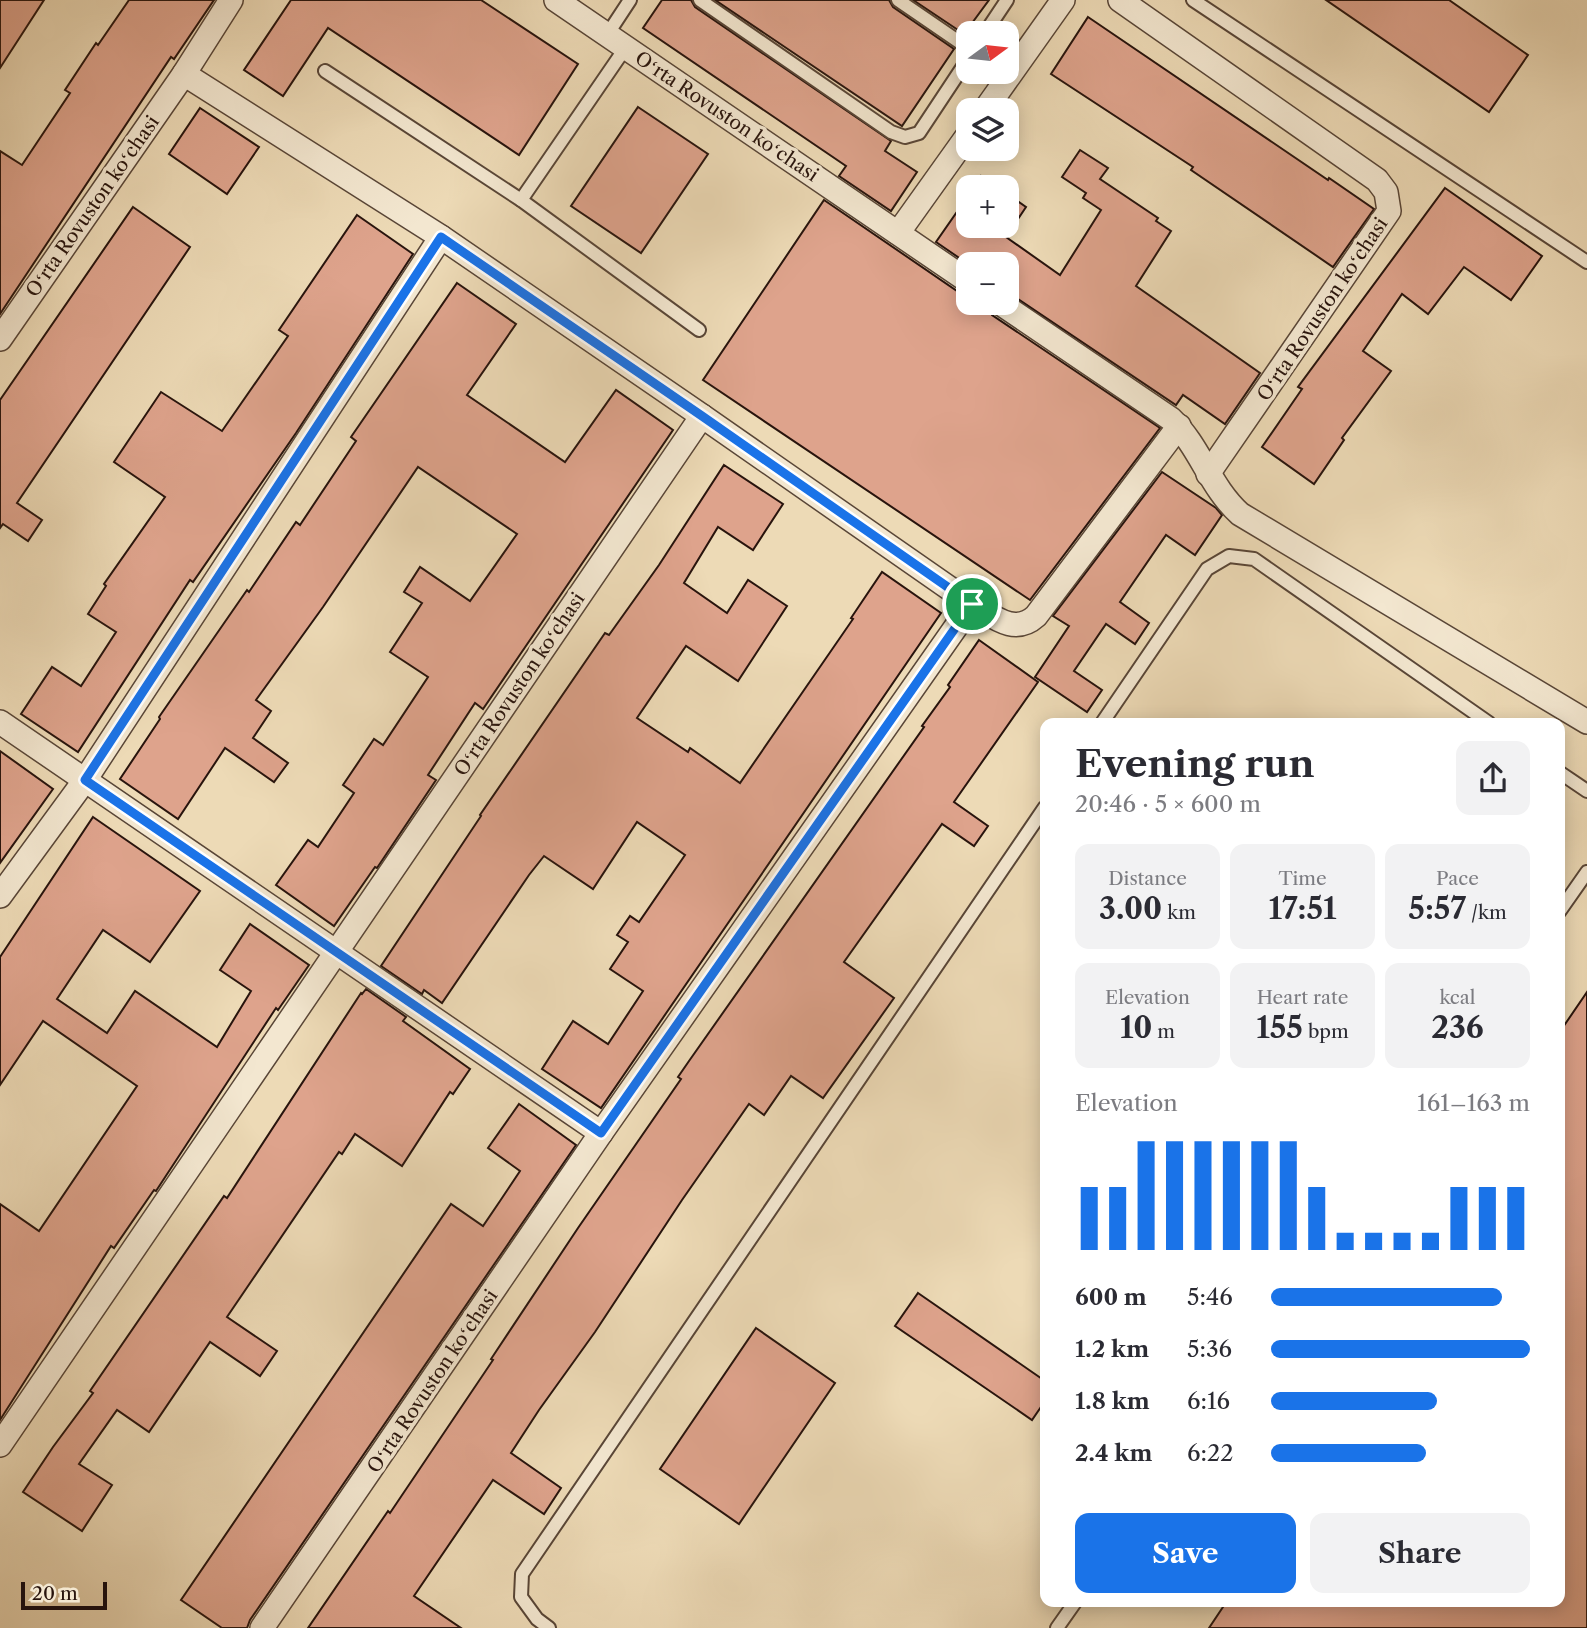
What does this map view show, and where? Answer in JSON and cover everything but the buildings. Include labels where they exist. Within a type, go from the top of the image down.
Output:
[{"type":"street","name":"Oʻrta Rovuston koʻchasi","points":[[0,339],[184,74],[231,0]]},
{"type":"street","name":"Oʻrta Rovuston koʻchasi","points":[[556,0],[956,273]]},
{"type":"street","points":[[994,98],[1063,0]]},
{"type":"street","name":"Oʻrta Rovuston koʻchasi","points":[[1120,0],[1377,180],[1387,192],[1389,211],[1208,474]]},
{"type":"street","points":[[184,74],[441,237],[972,604],[1006,624],[1019,626],[1036,617],[1178,426]]},
{"type":"street","points":[[898,233],[956,152]]},
{"type":"street","points":[[0,896],[85,780],[441,237]]},
{"type":"street","points":[[1017,315],[1178,426],[1220,493],[1240,514],[1587,722]]},
{"type":"street","name":"Oʻrta Rovuston koʻchasi","points":[[0,1446],[702,416]]},
{"type":"street","name":"Oʻrta Rovuston koʻchasi","points":[[262,1628],[601,1133],[972,604]]},
{"type":"street","points":[[0,722],[601,1133]]},
{"type":"lane","points":[[521,200],[616,41],[631,0]]},
{"type":"lane","points":[[700,0],[891,132],[905,137],[919,133],[956,77]]},
{"type":"lane","points":[[898,0],[956,40]]},
{"type":"lane","points":[[993,21],[1007,0]]},
{"type":"lane","points":[[1193,0],[1213,5],[1587,262]]},
{"type":"lane","points":[[325,71],[521,200],[699,330]]},
{"type":"lane","points":[[1105,718],[1207,569],[1230,556],[1254,559],[1482,718]]},
{"type":"lane","points":[[1565,776],[1587,791]]},
{"type":"lane","points":[[549,1628],[537,1619],[521,1597],[522,1574],[1040,814]]},
{"type":"lane","points":[[1565,903],[1587,872]]},
{"type":"lane","points":[[1057,1628],[1072,1607]]},
{"type":"route","points":[[441,237],[972,604],[601,1133],[85,780],[441,237]]}]
